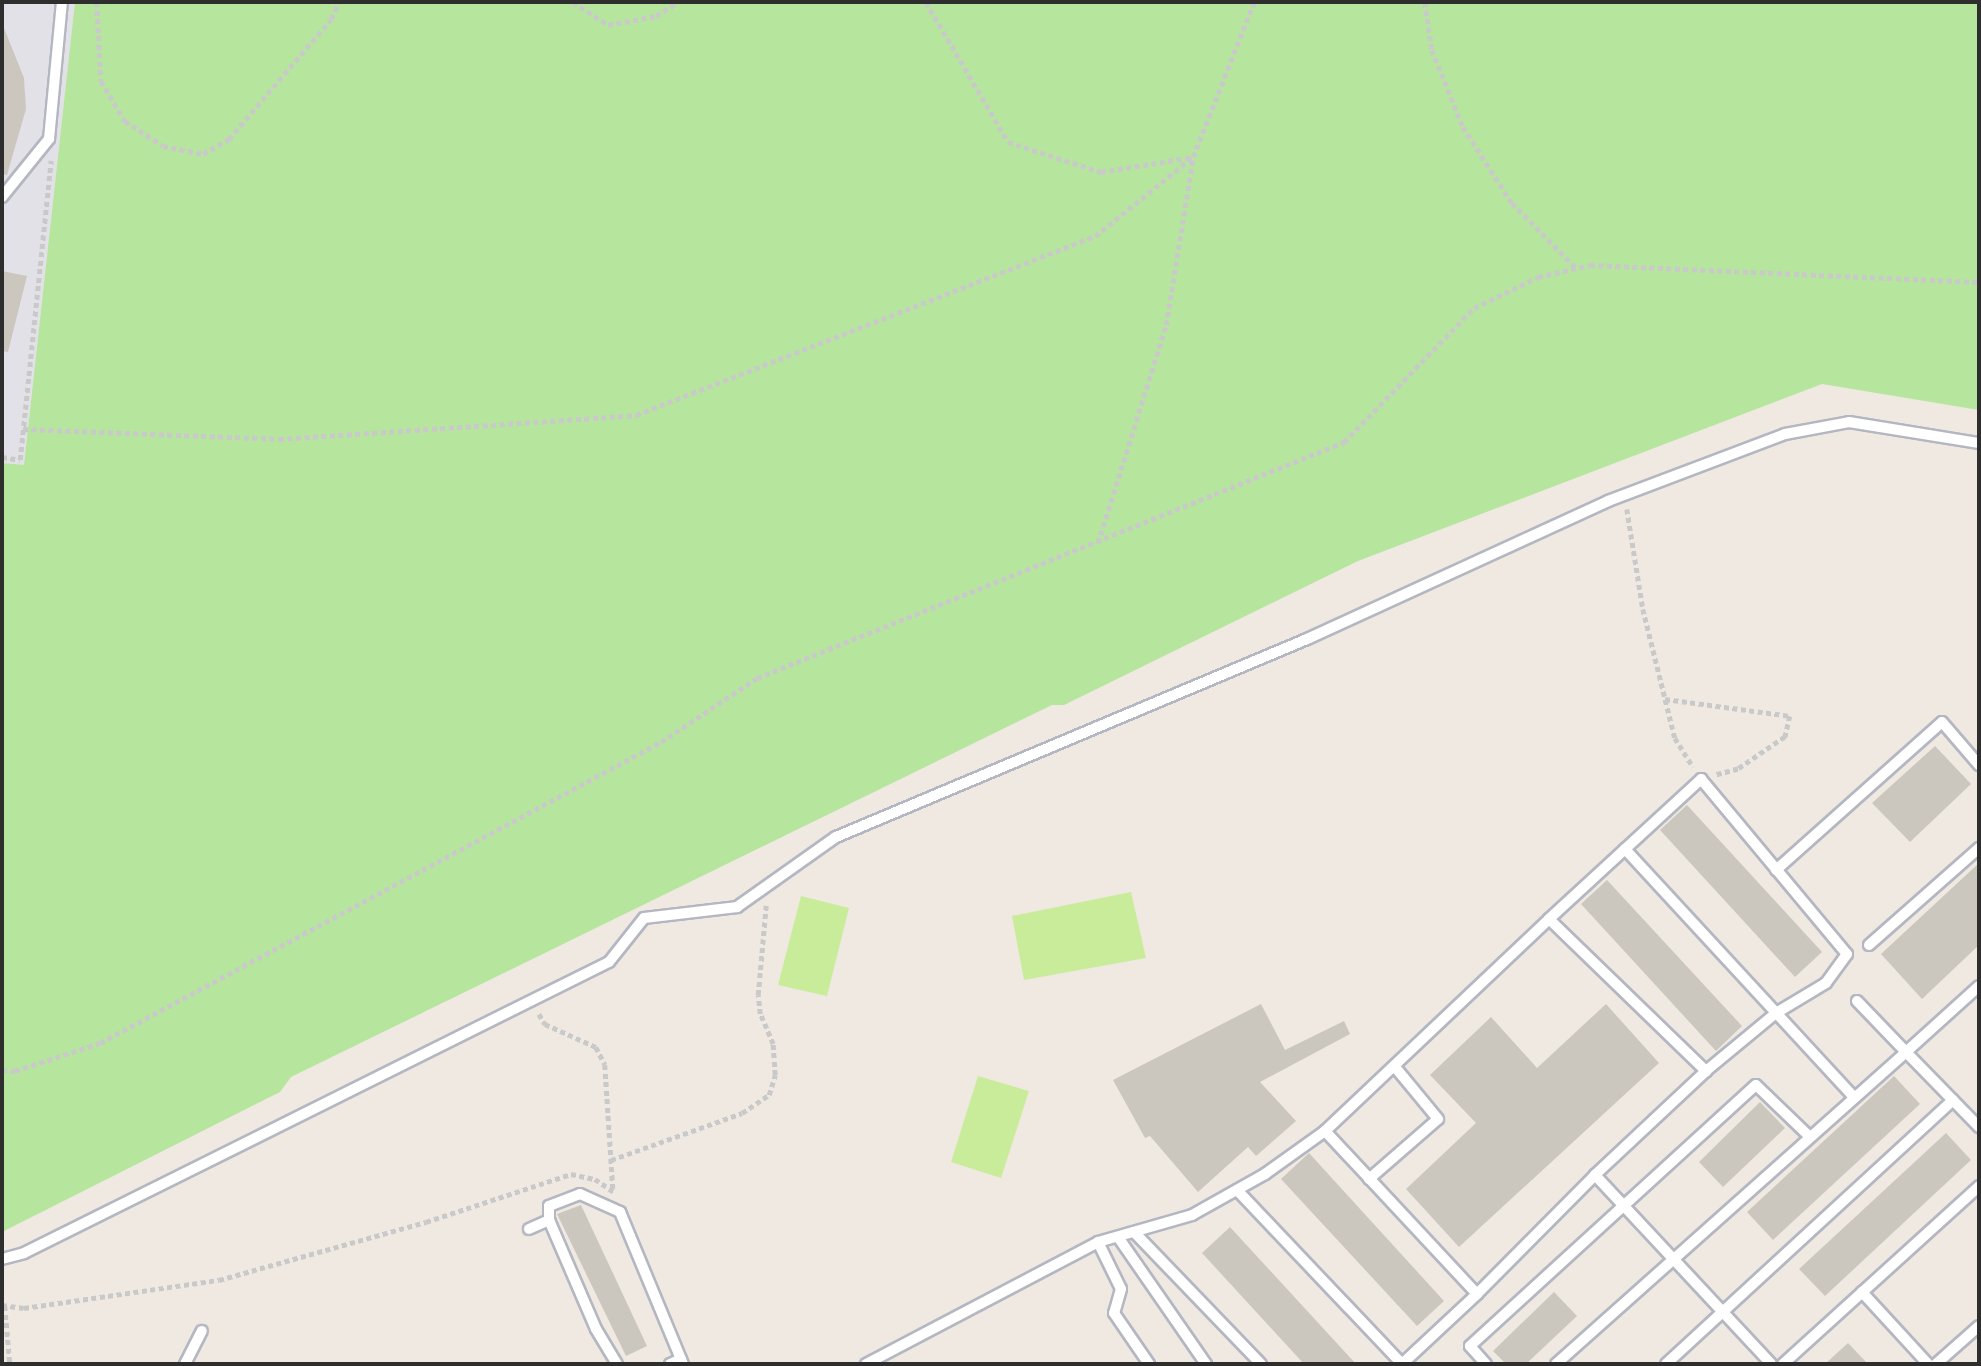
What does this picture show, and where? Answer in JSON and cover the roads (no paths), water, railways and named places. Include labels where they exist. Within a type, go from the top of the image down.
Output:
[{"type":"lane","points":[[2,197],[49,139],[62,2]]},
{"type":"lane","points":[[2,1259],[24,1253],[608,961],[645,918],[737,907],[836,836],[1307,639],[1625,495],[1786,434],[1849,422],[1979,443]]},
{"type":"lane","points":[[1776,870],[1942,722],[1979,765]]},
{"type":"lane","points":[[866,1364],[1098,1242],[1192,1215],[1237,1190],[1325,1132],[1701,779],[1847,954],[1826,983],[1776,1013],[1706,1071],[1595,1175],[1477,1294],[1402,1364],[1237,1190]]},
{"type":"lane","points":[[1869,945],[1979,848]]},
{"type":"lane","points":[[1625,849],[1854,1097]]},
{"type":"lane","points":[[1549,919],[1706,1071]]},
{"type":"lane","points":[[1556,1364],[1979,986]]},
{"type":"lane","points":[[1857,1001],[1979,1127]]},
{"type":"lane","points":[[1369,1179],[1438,1119],[1395,1067]]},
{"type":"lane","points":[[1486,1364],[1470,1346],[1756,1085],[1810,1137]]},
{"type":"lane","points":[[1666,1364],[1953,1100]]},
{"type":"lane","points":[[1325,1132],[1477,1294]]},
{"type":"lane","points":[[1595,1175],[1771,1364]]},
{"type":"lane","points":[[1783,1364],[1979,1185]]},
{"type":"lane","points":[[617,1364],[596,1329],[549,1220],[549,1206],[580,1194],[620,1212],[682,1362],[670,1364]]},
{"type":"lane","points":[[529,1229],[549,1220]]},
{"type":"lane","points":[[1134,1232],[1261,1364]]},
{"type":"lane","points":[[1118,1237],[1206,1364]]},
{"type":"lane","points":[[1098,1242],[1121,1289],[1114,1313],[1149,1364]]},
{"type":"lane","points":[[1862,1292],[1928,1364]]},
{"type":"lane","points":[[1936,1364],[1979,1326]]},
{"type":"lane","points":[[186,1364],[202,1331]]}]
